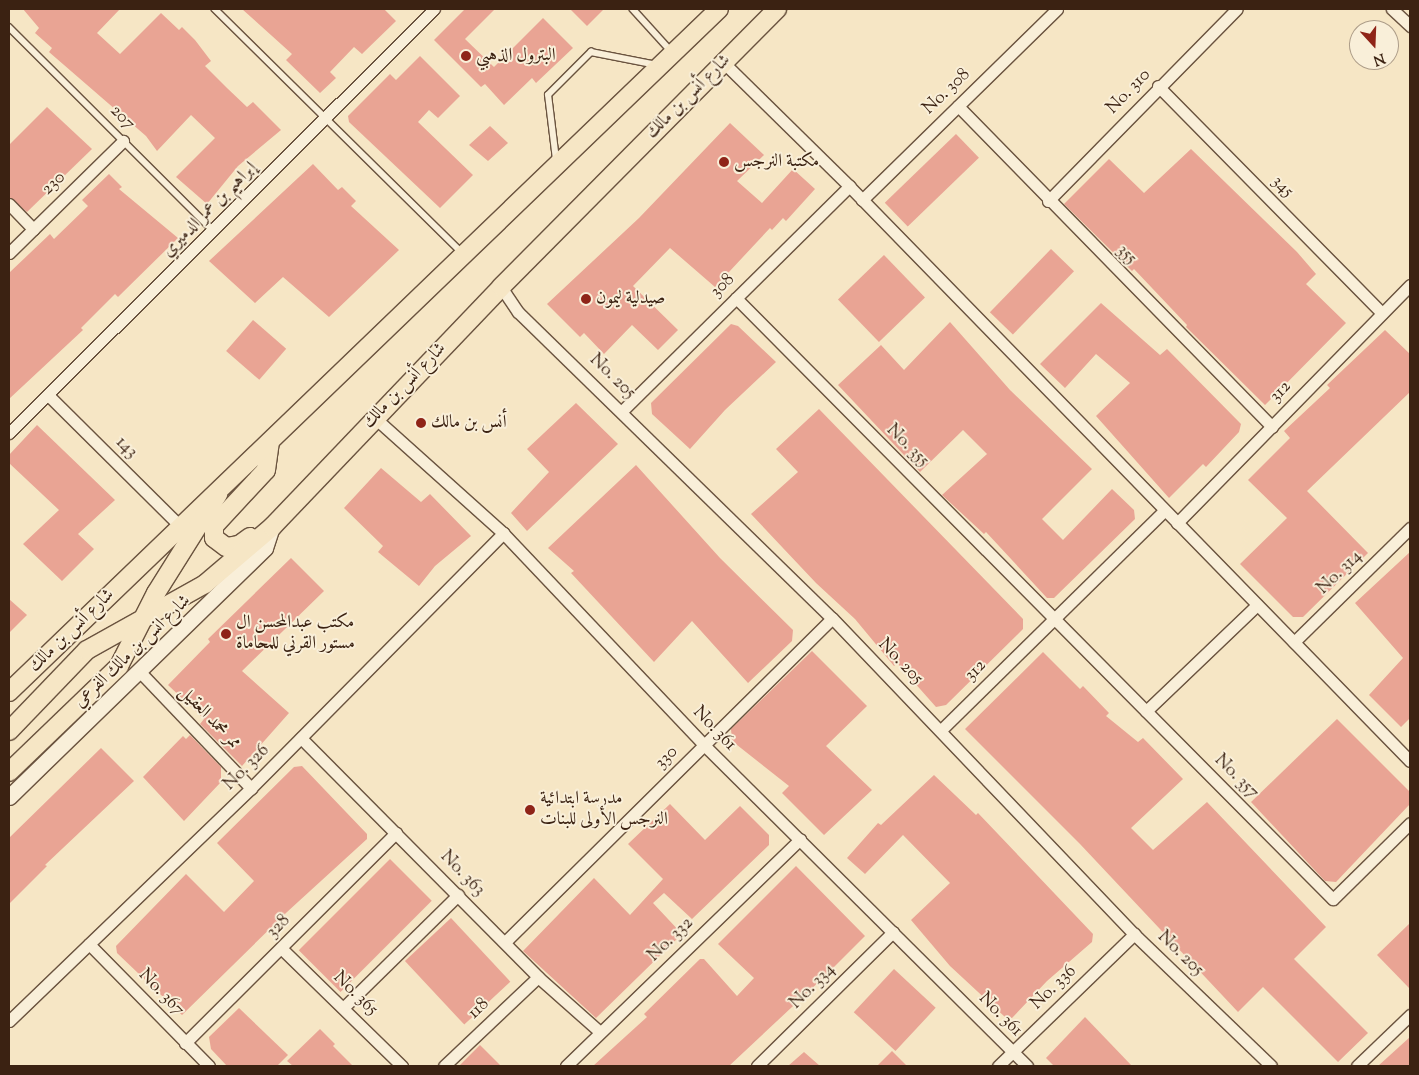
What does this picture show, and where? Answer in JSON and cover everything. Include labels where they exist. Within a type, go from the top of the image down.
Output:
[{"type":"main road","name":"شارع أنس بن مالك","points":[[9,692],[224,483],[270,442],[719,9]]},
{"type":"main road","name":"شارع أنس بن مالك","points":[[9,731],[87,650],[205,584],[274,524],[501,287],[777,9]]},
{"type":"main road","points":[[270,442],[266,470],[214,526],[214,538],[222,546],[234,547],[259,529],[274,524]]},
{"type":"main road","points":[[9,772],[119,666],[141,620],[174,564],[208,515],[224,483]]},
{"type":"main road","name":"شارع انس بن مالك الفرعي","points":[[9,797],[140,672],[265,548],[274,524]]},
{"type":"street","name":"إبراهيم بن عمر الدميري","points":[[9,433],[214,231],[434,9]]},
{"type":"street","name":"No. 308","points":[[862,200],[1057,9]]},
{"type":"street","name":"No. 310","points":[[1048,201],[1158,86],[1237,9]]},
{"type":"street","points":[[1392,9],[1410,26]]},
{"type":"street","points":[[723,62],[849,186],[1410,761]]},
{"type":"street","name":"345","points":[[1158,86],[1382,313]]},
{"type":"street","name":"355","points":[[958,106],[1048,201],[1272,427]]},
{"type":"street","name":"230","points":[[9,253],[123,141]]},
{"type":"street","name":"308","points":[[622,411],[849,186]]},
{"type":"street","points":[[9,204],[33,229]]},
{"type":"street","name":"312","points":[[1177,523],[1410,285]]},
{"type":"street","name":"No. 205","points":[[501,287],[518,312],[622,411],[832,618],[1134,934],[1271,1066]]},
{"type":"street","name":"No. 355","points":[[736,298],[1146,711]]},
{"type":"street","name":"143","points":[[48,395],[180,526]]},
{"type":"street","name":"No. 361","points":[[375,418],[503,533],[705,746],[1026,1066]]},
{"type":"street","name":"312","points":[[941,730],[1164,511]]},
{"type":"street","name":"No. 314","points":[[1294,642],[1410,528]]},
{"type":"street","name":"No. 326","points":[[9,1021],[251,788],[503,533]]},
{"type":"street","points":[[1146,711],[1257,605]]},
{"type":"street","name":"330","points":[[505,942],[705,746],[832,618]]},
{"type":"street","name":"ممر محمد العقيل","points":[[140,672],[251,788]]},
{"type":"street","name":"No. 357","points":[[1146,711],[1333,900],[1410,823]]},
{"type":"street","name":"No. 363","points":[[301,738],[538,977],[600,1032]]},
{"type":"street","name":"328","points":[[185,1043],[282,949],[396,833]]},
{"type":"street","name":"No. 332","points":[[566,1066],[800,839]]},
{"type":"street","points":[[344,1007],[458,895]]},
{"type":"street","name":"No. 334","points":[[758,1066],[893,932]]},
{"type":"street","name":"No. 336","points":[[998,1066],[1134,934]]},
{"type":"street","name":"No. 367","points":[[89,944],[209,1066]]},
{"type":"street","name":"No. 365","points":[[282,949],[344,1007],[402,1066]]},
{"type":"street","name":"118","points":[[444,1066],[538,977]]},
{"type":"street","points":[[1357,1066],[1410,1016]]},
{"type":"lane","points":[[215,9],[464,255]]},
{"type":"lane","points":[[633,9],[668,59]]},
{"type":"lane","name":"207","points":[[9,27],[214,231]]},
{"type":"lane","points":[[557,165],[548,95],[590,52],[668,59]]},
{"type":"building","points":[[23,9],[120,9],[97,33],[120,54],[161,13],[179,30],[182,27],[195,40],[211,61],[205,66],[227,88],[247,107],[253,102],[281,130],[238,166],[207,204],[176,177],[215,138],[191,115],[157,151],[146,136],[49,52],[52,48],[35,33],[39,28]]},
{"type":"building","points":[[242,9],[384,9],[396,21],[362,54],[354,47],[330,72],[336,78],[320,93],[286,60],[292,54]]},
{"type":"building","points":[[465,9],[495,9],[465,39],[494,67],[543,18],[573,48],[536,83],[532,78],[504,105],[485,84],[481,87],[434,40]]},
{"type":"building","points":[[570,9],[604,9],[587,26]]},
{"type":"building","points":[[420,56],[460,96],[438,118],[429,110],[418,122],[473,175],[440,208],[349,122],[348,116],[390,74],[396,80]]},
{"type":"building","points":[[47,107],[92,149],[27,212],[9,197],[9,145]]},
{"type":"building","points":[[730,123],[764,155],[737,181],[762,203],[793,169],[815,189],[786,221],[783,218],[772,230],[770,228],[715,287],[670,248],[633,286],[678,330],[658,350],[632,325],[604,354],[584,333],[580,337],[547,304],[639,218]]},
{"type":"building","points":[[490,126],[508,143],[488,161],[469,145]]},
{"type":"building","points":[[956,134],[979,158],[908,227],[885,203]]},
{"type":"building","points":[[1191,149],[1297,252],[1316,274],[1306,284],[1346,323],[1265,405],[1186,327],[1187,325],[1134,269],[1132,271],[1064,204],[1109,159],[1144,193]]},
{"type":"building","points":[[313,164],[338,190],[342,187],[356,201],[351,206],[399,250],[329,317],[283,277],[255,303],[209,261]]},
{"type":"building","points":[[109,174],[122,187],[119,189],[178,238],[118,297],[115,294],[81,328],[83,330],[9,399],[9,273],[50,234],[54,239],[88,206],[82,200]]},
{"type":"building","points":[[1051,249],[1074,271],[1013,335],[990,312]]},
{"type":"building","points":[[884,255],[925,297],[879,342],[838,299]]},
{"type":"building","points":[[1101,303],[1160,355],[1167,349],[1241,424],[1239,432],[1206,467],[1203,464],[1169,498],[1096,416],[1130,383],[1096,354],[1065,388],[1040,364]]},
{"type":"building","points":[[253,320],[286,349],[259,380],[226,351]]},
{"type":"building","points":[[950,322],[1010,390],[1092,469],[1042,519],[1063,540],[1112,489],[1134,510],[1135,519],[1054,598],[1047,598],[986,532],[984,534],[942,495],[987,454],[963,430],[920,472],[838,385],[881,345],[904,370]]},
{"type":"building","points":[[731,324],[738,326],[776,362],[725,410],[690,449],[652,414],[651,403]]},
{"type":"building","points":[[1385,330],[1410,354],[1410,392],[1307,491],[1368,553],[1303,617],[1293,617],[1240,564],[1287,518],[1248,480],[1290,438],[1284,431],[1330,388],[1327,385]]},
{"type":"building","points":[[576,403],[618,444],[527,531],[511,513],[549,472],[527,449]]},
{"type":"building","points":[[819,409],[1023,619],[1023,629],[946,705],[936,707],[897,663],[894,666],[855,619],[816,583],[751,514],[798,472],[776,449]]},
{"type":"building","points":[[37,425],[115,500],[78,534],[94,549],[62,581],[23,544],[59,510],[9,463],[9,455]]},
{"type":"building","points":[[636,465],[720,558],[793,630],[792,641],[748,683],[692,621],[654,662],[571,573],[574,571],[548,548]]},
{"type":"building","points":[[381,468],[421,502],[430,494],[471,536],[435,566],[419,586],[378,552],[383,546],[344,508]]},
{"type":"building","points":[[1410,552],[1410,718],[1401,727],[1369,695],[1403,658],[1355,603]]},
{"type":"building","points":[[291,558],[324,591],[242,671],[289,713],[242,766],[200,724],[204,719],[168,685],[210,642],[208,639]]},
{"type":"building","points":[[9,599],[27,615],[9,633]]},
{"type":"building","points":[[812,651],[867,706],[826,746],[872,790],[824,835],[782,793],[789,786],[732,741],[731,729]]},
{"type":"building","points":[[1043,652],[1080,689],[1083,686],[1109,713],[1106,716],[1138,742],[1143,738],[1183,779],[1131,828],[1153,850],[1207,802],[1326,927],[1294,959],[1368,1033],[1338,1062],[1263,987],[1238,1012],[1080,844],[965,729]]},
{"type":"building","points":[[1337,719],[1410,792],[1410,804],[1336,882],[1325,881],[1251,802]]},
{"type":"building","points":[[190,735],[221,767],[221,782],[184,821],[143,777],[183,736],[186,739]]},
{"type":"building","points":[[101,748],[134,781],[45,865],[47,866],[9,904],[9,838]]},
{"type":"building","points":[[302,766],[367,834],[367,839],[287,912],[182,1015],[117,953],[116,946],[186,874],[224,912],[254,881],[217,843],[294,767]]},
{"type":"building","points":[[934,775],[976,815],[978,813],[1093,934],[1092,942],[1047,981],[1012,1018],[1005,1017],[950,966],[911,920],[950,883],[903,835],[865,874],[847,858],[878,823],[881,825]]},
{"type":"building","points":[[670,804],[705,840],[740,806],[769,835],[769,845],[692,919],[664,893],[653,903],[682,934],[596,1018],[523,951],[594,878],[630,915],[663,879],[628,844]]},
{"type":"building","points":[[390,859],[432,901],[341,992],[299,950]]},
{"type":"building","points":[[796,866],[865,936],[824,977],[729,1066],[593,1066],[647,1017],[644,1014],[700,959],[704,959],[737,996],[754,978],[718,944]]},
{"type":"building","points":[[451,918],[510,982],[464,1025],[405,961]]},
{"type":"building","points":[[1410,923],[1410,989],[1377,955]]},
{"type":"building","points":[[894,969],[936,1008],[895,1051],[854,1012]]},
{"type":"building","points":[[239,1008],[288,1055],[277,1066],[227,1066],[211,1049],[209,1037]]},
{"type":"building","points":[[1085,1017],[1132,1066],[1054,1066],[1046,1058]]},
{"type":"building","points":[[320,1029],[335,1044],[333,1046],[353,1066],[293,1066],[287,1061]]},
{"type":"building","points":[[1410,1037],[1410,1066],[1378,1066]]},
{"type":"building","points":[[480,1045],[501,1066],[459,1066]]},
{"type":"building","points":[[892,1051],[907,1066],[877,1066]]},
{"type":"building","points":[[804,1052],[820,1066],[788,1066]]},
{"type":"place","name":"البترول الذهبي","points":[[466,56]]},
{"type":"place","name":"مكتبة النرجس","points":[[724,162]]},
{"type":"place","name":"صيدلية ليمون","points":[[586,299]]},
{"type":"place","name":"أنس بن مالك","points":[[421,423]]},
{"type":"place","name":"مكتب عبدالمحسن ال مستور القرني للمحاماة","points":[[226,634]]},
{"type":"place","name":"مدرسة ابتدائية النرجس الأولى للبنات","points":[[530,810]]}]
